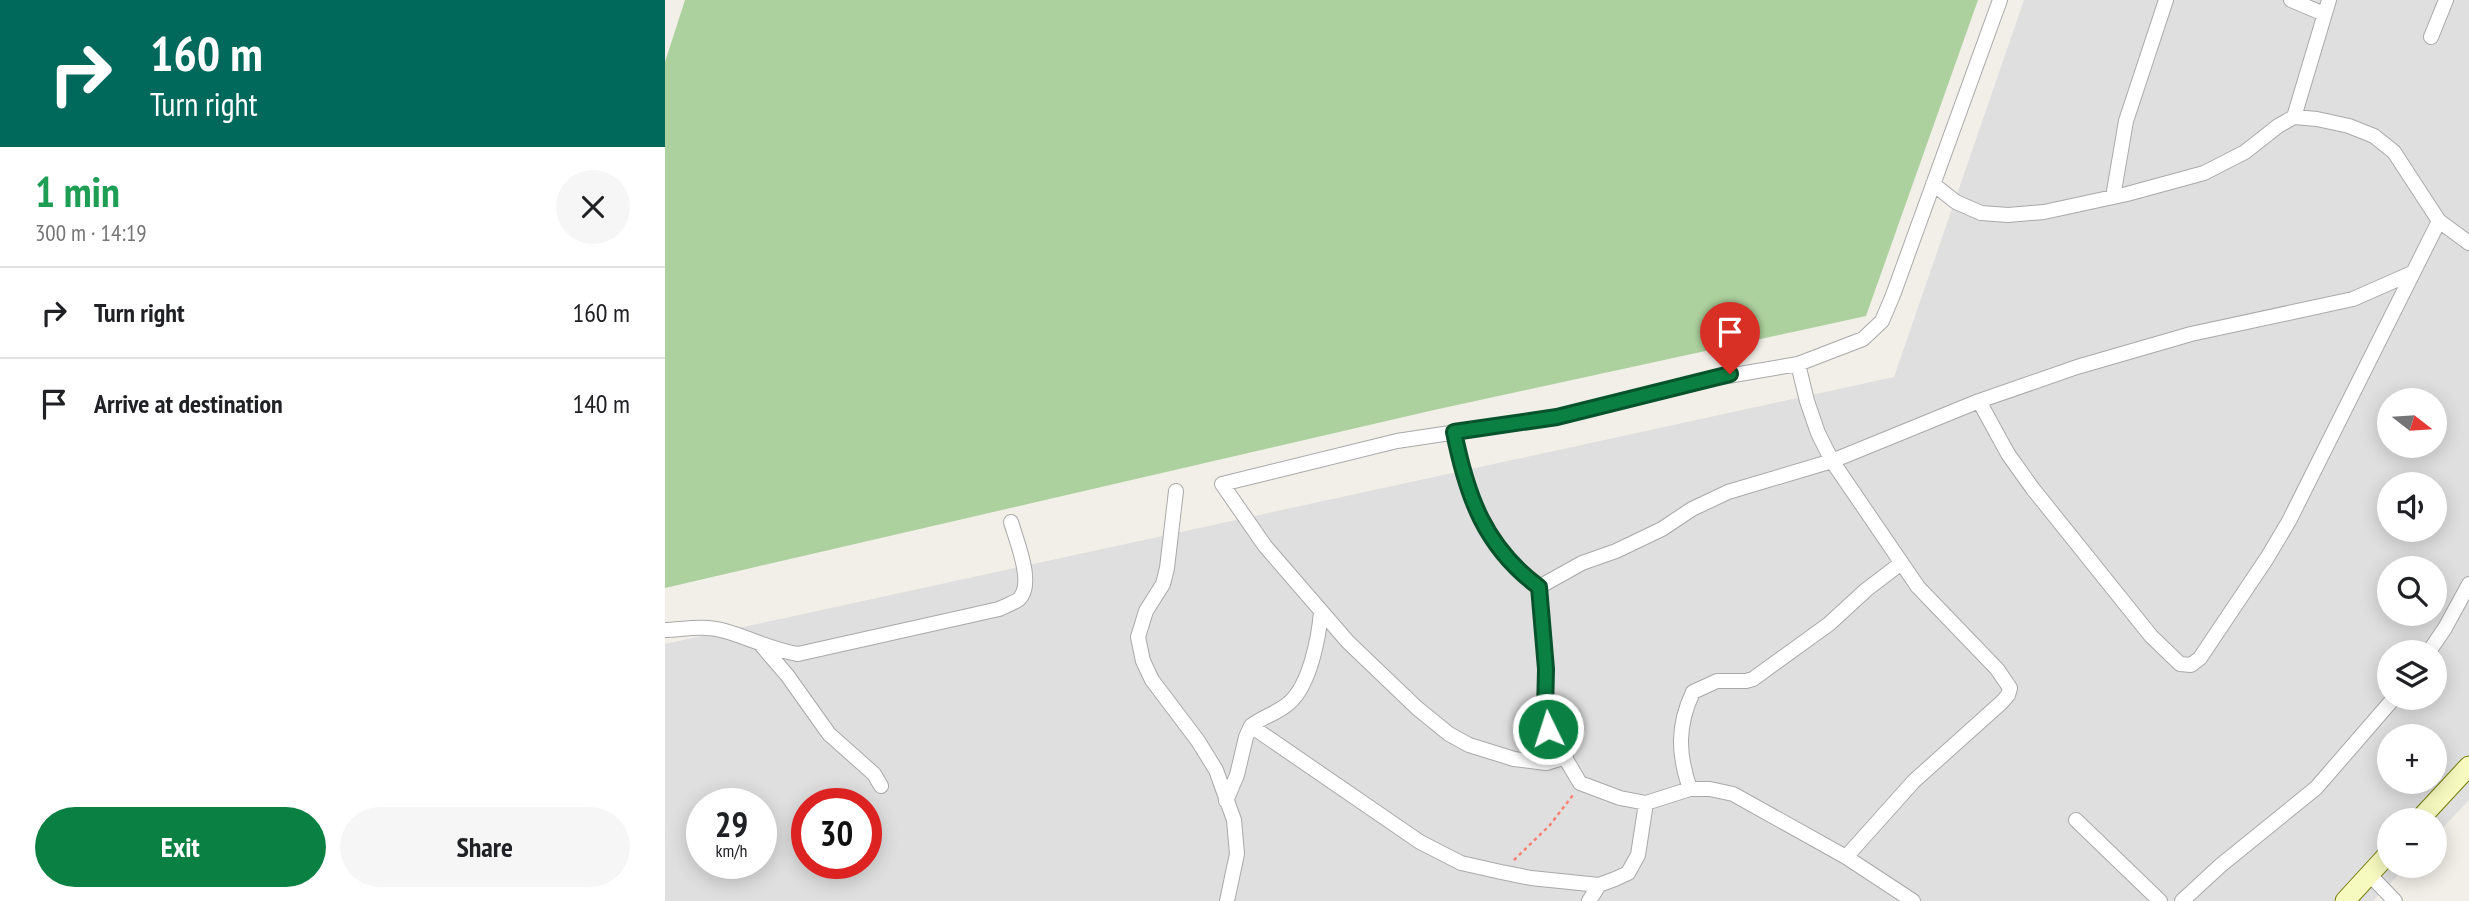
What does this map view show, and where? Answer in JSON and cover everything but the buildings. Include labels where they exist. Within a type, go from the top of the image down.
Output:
[{"type":"street","points":[[1566,757],[1546,763],[1514,759],[1469,745],[1417,708],[1348,642],[1265,546],[1221,484],[1397,441],[1557,417],[1710,379],[1798,364],[1863,339],[1882,321],[2000,0]]},
{"type":"street","points":[[2113,197],[2126,121],[2166,0]]},
{"type":"street","points":[[1933,184],[1968,208],[1981,213],[2008,215],[2044,212],[2113,197],[2204,173],[2225,164],[2294,117],[2327,7],[2291,0]]},
{"type":"street","points":[[2431,37],[2446,0]]},
{"type":"street","points":[[2294,117],[2349,126],[2374,136],[2395,152],[2439,221],[2469,243]]},
{"type":"street","points":[[1979,401],[2008,454],[2033,489],[2151,636],[2180,664],[2191,665],[2200,658],[2246,591],[2289,521],[2439,221]]},
{"type":"street","points":[[1539,587],[1582,563],[1616,551],[1662,529],[1692,509],[1728,492],[1832,461],[1979,401],[2077,367],[2191,334],[2353,299],[2412,273]]},
{"type":"street","points":[[1798,364],[1818,433],[1832,461],[1918,587],[1997,670],[2010,688],[2008,695],[1993,710],[1914,781],[1846,858]]},
{"type":"street","points":[[1454,432],[1473,505],[1492,540],[1508,560],[1539,587],[1548,729],[1580,783],[1620,798],[1646,803],[1691,789],[1710,789],[1733,794],[1846,858],[1906,899]]},
{"type":"street","points":[[1176,491],[1163,584],[1146,611],[1138,637],[1143,661],[1152,680],[1198,741],[1216,770],[1234,820],[1237,844],[1227,901]]},
{"type":"street","points":[[665,630],[697,626],[724,630],[779,651],[798,654],[999,609],[1020,598],[1026,586],[1011,522]]},
{"type":"street","points":[[1691,789],[1681,758],[1680,745],[1681,725],[1693,692],[1717,681],[1753,679],[1829,624],[1900,564]]},
{"type":"street","points":[[2437,640],[2469,584]]},
{"type":"street","points":[[1226,801],[1237,775],[1251,726],[1290,703],[1301,687],[1319,634],[1321,611]]},
{"type":"street","points":[[759,642],[787,675],[829,734],[874,774],[881,786]]},
{"type":"street","points":[[2182,901],[2221,865],[2316,788],[2384,710]]},
{"type":"street","points":[[1251,726],[1420,842],[1461,863],[1531,878],[1599,885],[1627,873],[1642,839],[1646,803]]},
{"type":"street","points":[[2430,808],[2469,765]]},
{"type":"street","points":[[2076,820],[2160,901]]},
{"type":"street","points":[[2346,901],[2377,866]]},
{"type":"street","points":[[2369,874],[2395,901]]},
{"type":"street","points":[[1589,901],[1599,885]]},
{"type":"path","points":[[1501,872],[1550,825],[1580,783]]},
{"type":"shaded area","points":[[2024,0],[2469,0],[2469,800],[2447,823],[2447,808],[2377,808],[2377,878],[2395,878],[2373,901],[665,901],[665,644],[1894,377]]},
{"type":"green space","points":[[685,0],[1978,0],[1866,316],[1434,410],[665,588],[665,62]]},
{"type":"route","points":[[1548,729],[1539,587],[1508,560],[1492,540],[1473,505],[1454,432],[1557,417],[1730,374]]}]
